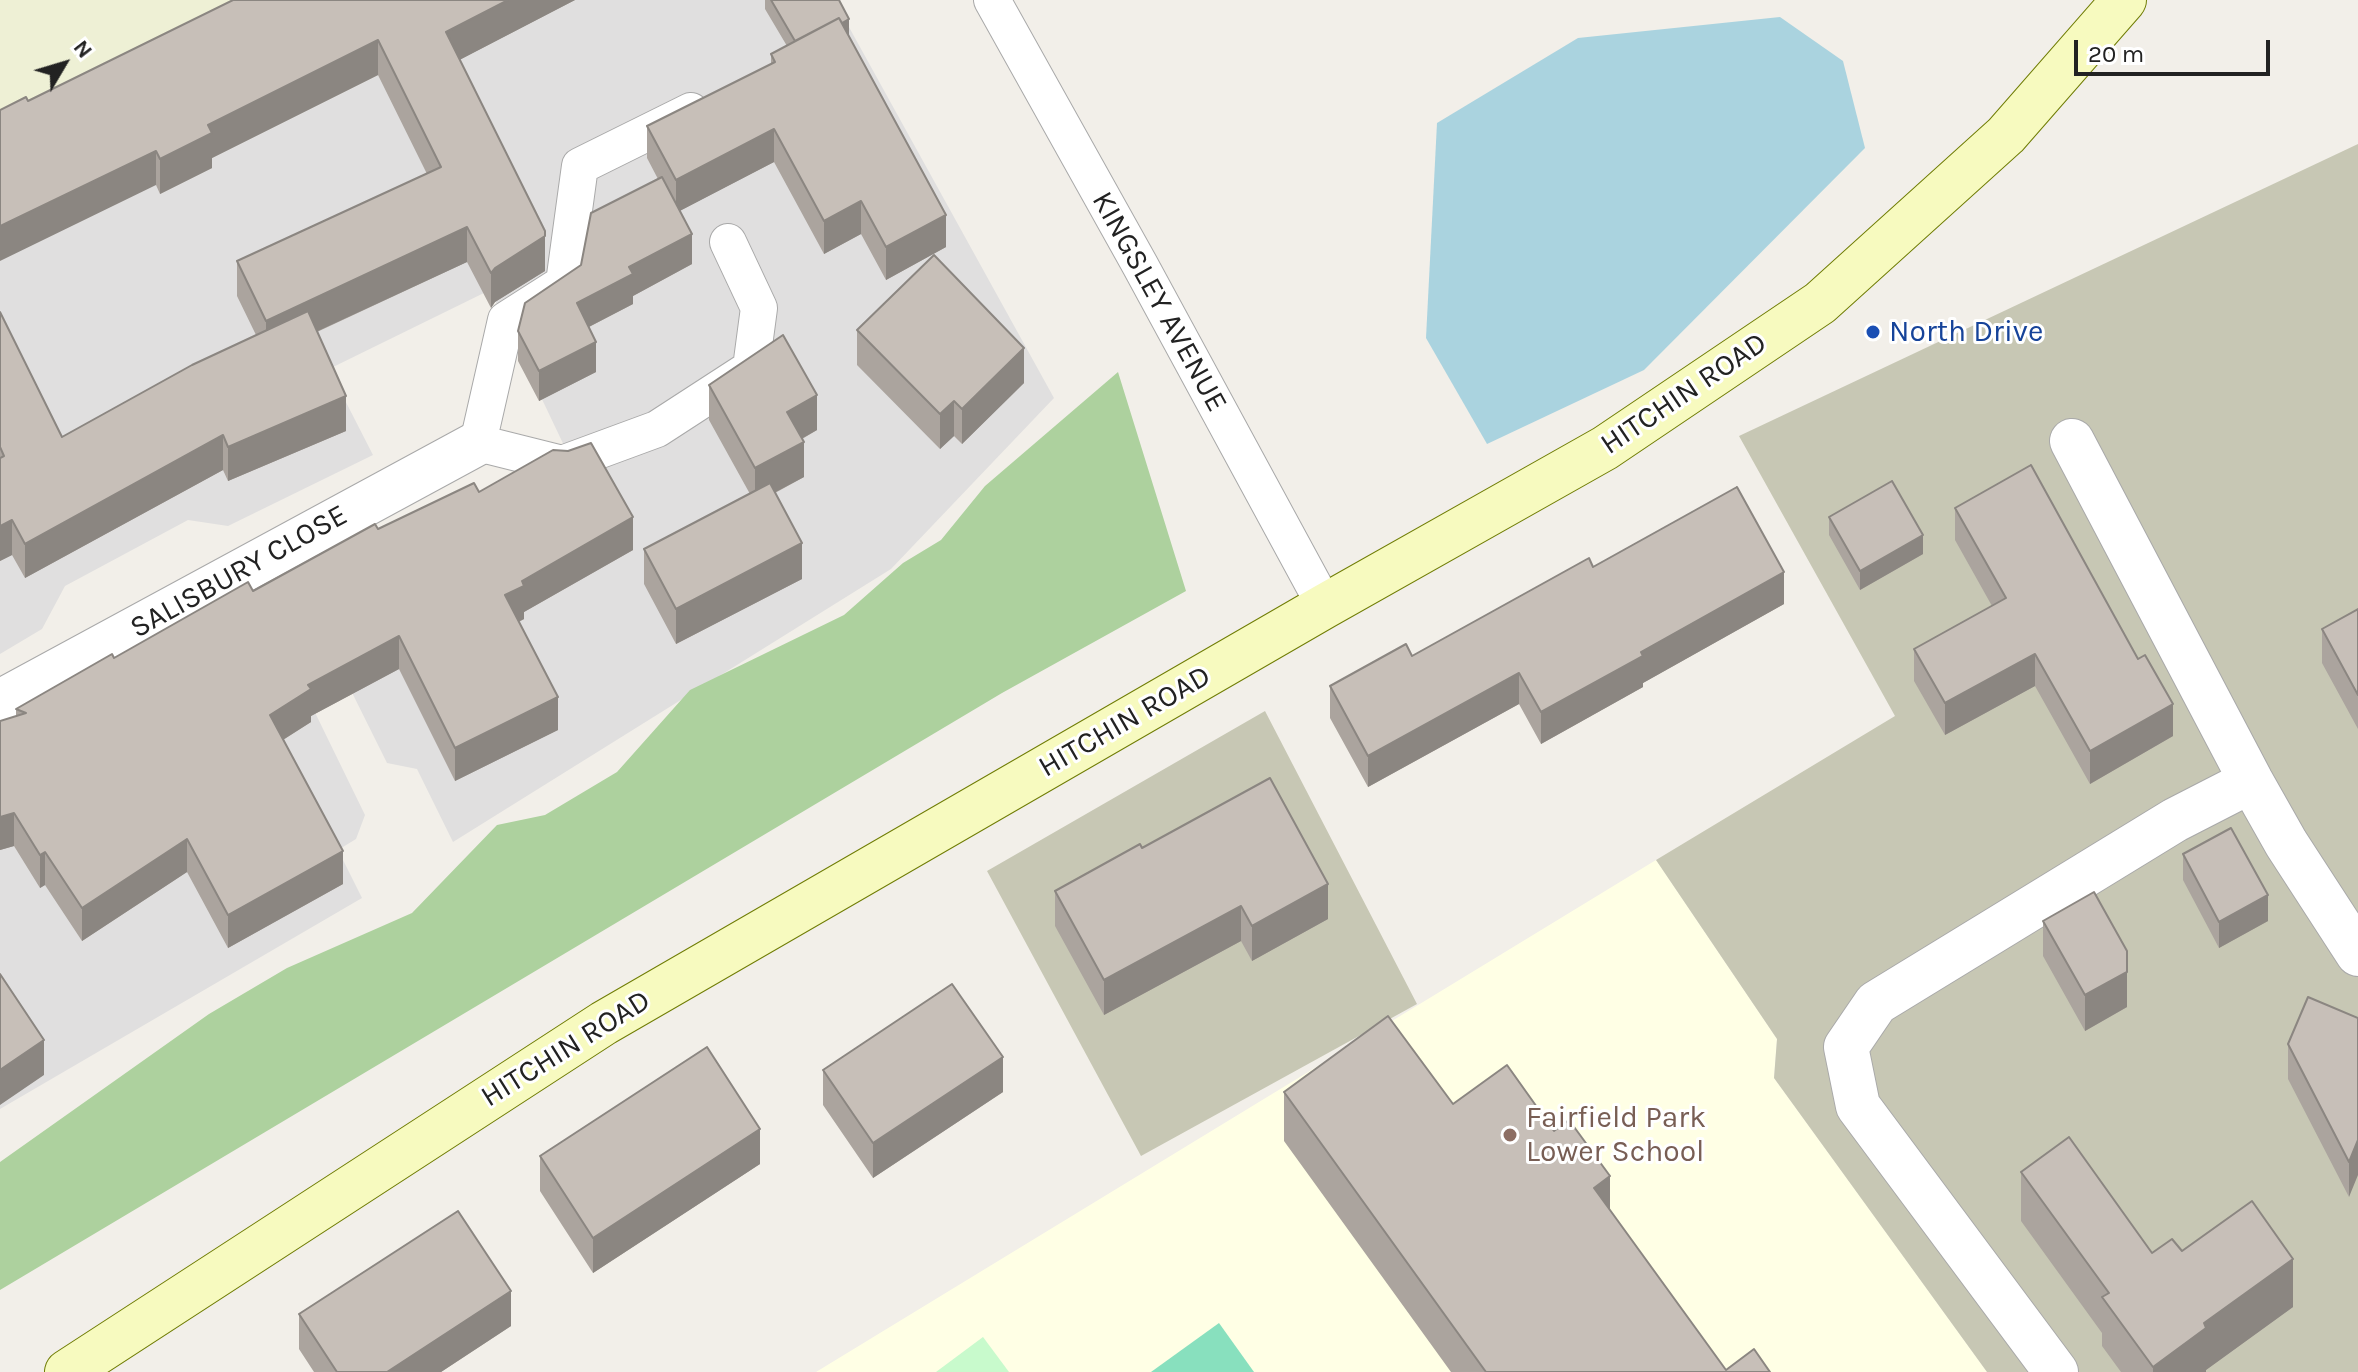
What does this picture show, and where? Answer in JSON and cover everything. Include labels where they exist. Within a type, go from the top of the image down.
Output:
[{"type":"street","name":"HITCHIN ROAD","points":[[67,1372],[604,1023],[1325,606],[1605,448],[1820,303],[2006,135],[2124,0]]},
{"type":"street","points":[[2072,441],[2251,781],[2286,843],[2358,954]]},
{"type":"street","name":"SALISBURY CLOSE","points":[[0,702],[478,443]]},
{"type":"street","points":[[2056,1372],[1858,1106],[1846,1047],[1876,1003],[2175,820],[2251,781]]},
{"type":"lane","name":"KINGSLEY AVENUE","points":[[992,0],[1325,606]]},
{"type":"lane","points":[[715,100],[580,166],[564,283],[506,320],[478,443],[562,464],[657,429],[751,368],[759,308],[728,242]]},
{"type":"shaded area","points":[[0,0],[274,0],[0,122]]},
{"type":"shaded area","points":[[299,0],[834,0],[1054,398],[891,569],[453,842],[417,769],[387,763],[301,590],[579,477],[490,290],[329,369],[373,455],[228,526],[188,520],[65,586],[42,629],[0,654],[0,135]]},
{"type":"shaded area","points":[[2358,144],[2358,1372],[1987,1372],[1774,1078],[1777,1039],[1656,860],[1895,716],[1739,436]]},
{"type":"shaded area","points":[[265,610],[365,815],[356,839],[338,850],[362,898],[0,1109],[0,750]]},
{"type":"shaded area","points":[[1265,711],[1417,1004],[1141,1156],[987,871]]},
{"type":"shaded area","name":"Fairfield Park Lower School","points":[[1656,860],[1777,1039],[1774,1078],[1987,1372],[816,1372]]},
{"type":"green space","points":[[1118,372],[1186,591],[1002,693],[0,1290],[0,1162],[209,1014],[287,968],[412,913],[497,825],[545,815],[617,772],[690,690],[844,615],[903,563],[941,540],[985,486]]},
{"type":"green space","points":[[1219,1323],[1254,1372],[1151,1372]]},
{"type":"green space","points":[[983,1337],[1009,1372],[936,1372]]},
{"type":"water","points":[[1780,17],[1843,61],[1865,148],[1644,370],[1487,444],[1426,338],[1437,123],[1578,38]]},
{"type":"building","points":[[233,0],[508,0],[446,32],[545,236],[491,273],[467,227],[266,321],[237,261],[441,167],[378,40],[208,125],[212,133],[160,159],[156,151],[0,226],[0,110],[26,97],[28,101]]},
{"type":"building","points":[[771,0],[839,0],[849,19],[842,23],[839,18],[795,41]]},
{"type":"building","points":[[839,18],[946,215],[886,247],[861,201],[824,221],[774,129],[676,180],[647,126],[775,62],[771,54]]},
{"type":"building","points":[[662,177],[692,234],[629,267],[633,274],[577,303],[596,342],[539,371],[518,331],[525,303],[581,265],[591,213]]},
{"type":"building","points":[[934,255],[1024,348],[962,409],[954,401],[940,414],[857,330]]},
{"type":"building","points":[[308,311],[346,396],[228,447],[223,435],[25,544],[12,520],[0,526],[0,458],[4,456],[0,447],[0,312],[62,437],[192,365]]},
{"type":"building","points":[[783,335],[817,395],[787,412],[804,442],[755,468],[709,385]]},
{"type":"building","points":[[591,443],[633,517],[522,581],[524,586],[505,595],[558,697],[455,748],[399,636],[308,685],[311,689],[270,715],[343,851],[228,915],[187,839],[82,908],[45,852],[40,855],[14,813],[0,817],[0,721],[26,713],[16,709],[248,582],[253,591],[375,524],[378,529],[474,483],[479,492],[553,450],[568,451]]},
{"type":"building","points":[[2031,465],[2138,659],[2145,655],[2173,704],[2090,751],[2035,654],[1945,703],[1914,649],[2006,598],[1955,508]]},
{"type":"building","points":[[1892,481],[1923,535],[1860,571],[1829,517]]},
{"type":"building","points":[[770,483],[802,543],[676,609],[644,549]]},
{"type":"building","points":[[1737,487],[1784,572],[1541,712],[1519,673],[1368,756],[1330,686],[1406,644],[1412,656],[1589,558],[1593,567]]},
{"type":"building","points":[[2358,609],[2358,695],[2322,629]]},
{"type":"building","points":[[1270,778],[1328,884],[1252,926],[1241,906],[1104,980],[1055,891],[1140,844],[1142,848]]},
{"type":"building","points":[[2231,828],[2268,895],[2219,922],[2183,854]]},
{"type":"building","points":[[2094,892],[2127,951],[2127,972],[2085,995],[2043,921]]},
{"type":"building","points":[[0,974],[44,1040],[0,1070]]},
{"type":"building","points":[[952,984],[1003,1057],[873,1143],[823,1070]]},
{"type":"building","points":[[2308,997],[2358,1018],[2358,1140],[2349,1162],[2288,1044]]},
{"type":"building","points":[[1388,1016],[1453,1104],[1507,1065],[1554,1131],[1569,1120],[1610,1176],[1594,1188],[1726,1370],[1754,1349],[1770,1372],[1486,1372],[1284,1092]]},
{"type":"building","points":[[707,1047],[760,1129],[593,1238],[540,1156]]},
{"type":"building","points":[[2069,1137],[2152,1253],[2172,1239],[2182,1251],[2252,1201],[2293,1259],[2204,1323],[2206,1328],[2153,1367],[2102,1297],[2109,1293],[2021,1172]]},
{"type":"building","points":[[458,1211],[511,1291],[387,1372],[337,1372],[299,1314]]},
{"type":"place","name":"North Drive","points":[[1873,332]]},
{"type":"place","name":"Fairfield Park Lower School","points":[[1510,1135]]}]
